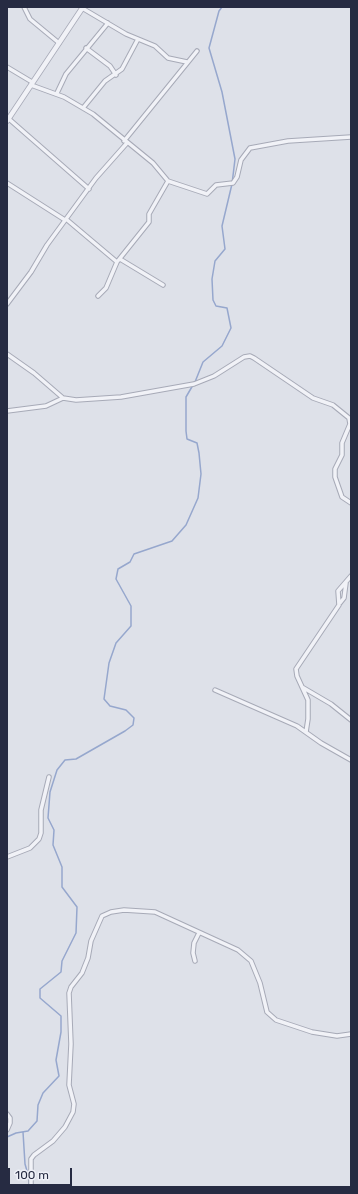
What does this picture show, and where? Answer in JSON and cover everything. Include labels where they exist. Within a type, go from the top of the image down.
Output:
[{"type":"street","points":[[24,7],[30,19],[59,43]]},
{"type":"street","points":[[89,188],[8,120],[82,8],[126,34],[155,46],[168,58],[188,62]]},
{"type":"street","points":[[57,93],[66,74],[108,23]]},
{"type":"street","points":[[83,108],[105,81],[116,75],[126,65],[138,39]]},
{"type":"street","points":[[86,48],[110,66],[116,75]]},
{"type":"street","points":[[7,304],[31,272],[46,245],[196,51]]},
{"type":"street","points":[[7,67],[32,83],[57,93],[83,108],[153,163],[168,181],[207,194],[216,185],[233,183],[237,177],[241,160],[250,148],[288,141],[351,137]]},
{"type":"street","points":[[98,296],[106,288],[119,260],[149,222],[149,214],[168,181]]},
{"type":"street","points":[[7,183],[66,220],[119,260],[163,285]]},
{"type":"street","points":[[7,354],[34,373],[63,398],[76,400],[121,397],[194,384],[214,376],[244,356],[250,356],[300,387],[316,399],[333,405],[349,418],[350,424],[342,443],[342,455],[335,469],[335,477],[342,497],[351,503]]},
{"type":"street","points":[[7,411],[46,406],[63,398]]},
{"type":"street","points":[[339,605],[338,591],[351,576]]},
{"type":"street","points":[[306,732],[309,707],[297,676],[296,669],[344,598],[346,582]]},
{"type":"street","points":[[302,687],[331,704],[351,720]]},
{"type":"street","points":[[215,690],[297,726],[321,743],[351,760]]},
{"type":"street","points":[[7,857],[30,848],[39,839],[41,810],[49,777]]},
{"type":"street","points":[[31,1187],[32,1159],[34,1155],[53,1141],[65,1127],[73,1112],[74,1104],[69,1085],[71,1039],[69,993],[82,973],[88,958],[91,942],[98,921],[102,916],[111,912],[124,910],[155,912],[238,950],[247,956],[260,983],[267,1012],[276,1020],[312,1032],[337,1036],[351,1034]]},
{"type":"street","points":[[195,961],[194,943],[199,932]]},
{"type":"street","points":[[7,1114],[10,1118],[10,1123],[7,1130]]},
{"type":"waterway","points":[[195,382],[203,362],[222,346],[231,328],[227,308],[216,306],[213,300],[212,279],[215,261],[225,249],[222,226],[232,184],[235,159],[222,92],[209,48],[219,11],[222,7]]},
{"type":"waterway","points":[[7,1137],[16,1133],[28,1131],[37,1121],[38,1105],[43,1093],[59,1076],[56,1060],[61,1032],[61,1016],[40,998],[40,989],[61,972],[62,961],[76,933],[77,907],[62,887],[62,867],[53,845],[54,830],[48,818],[50,792],[57,770],[65,760],[76,759],[133,725],[134,718],[126,710],[110,706],[104,699],[109,663],[116,643],[131,626],[131,606],[116,579],[118,569],[130,562],[134,554],[172,541],[186,525],[198,498],[201,474],[199,453],[197,443],[187,439],[186,431],[186,397],[193,385]]},
{"type":"waterway","points":[[23,1132],[25,1164],[29,1178],[29,1187]]}]
